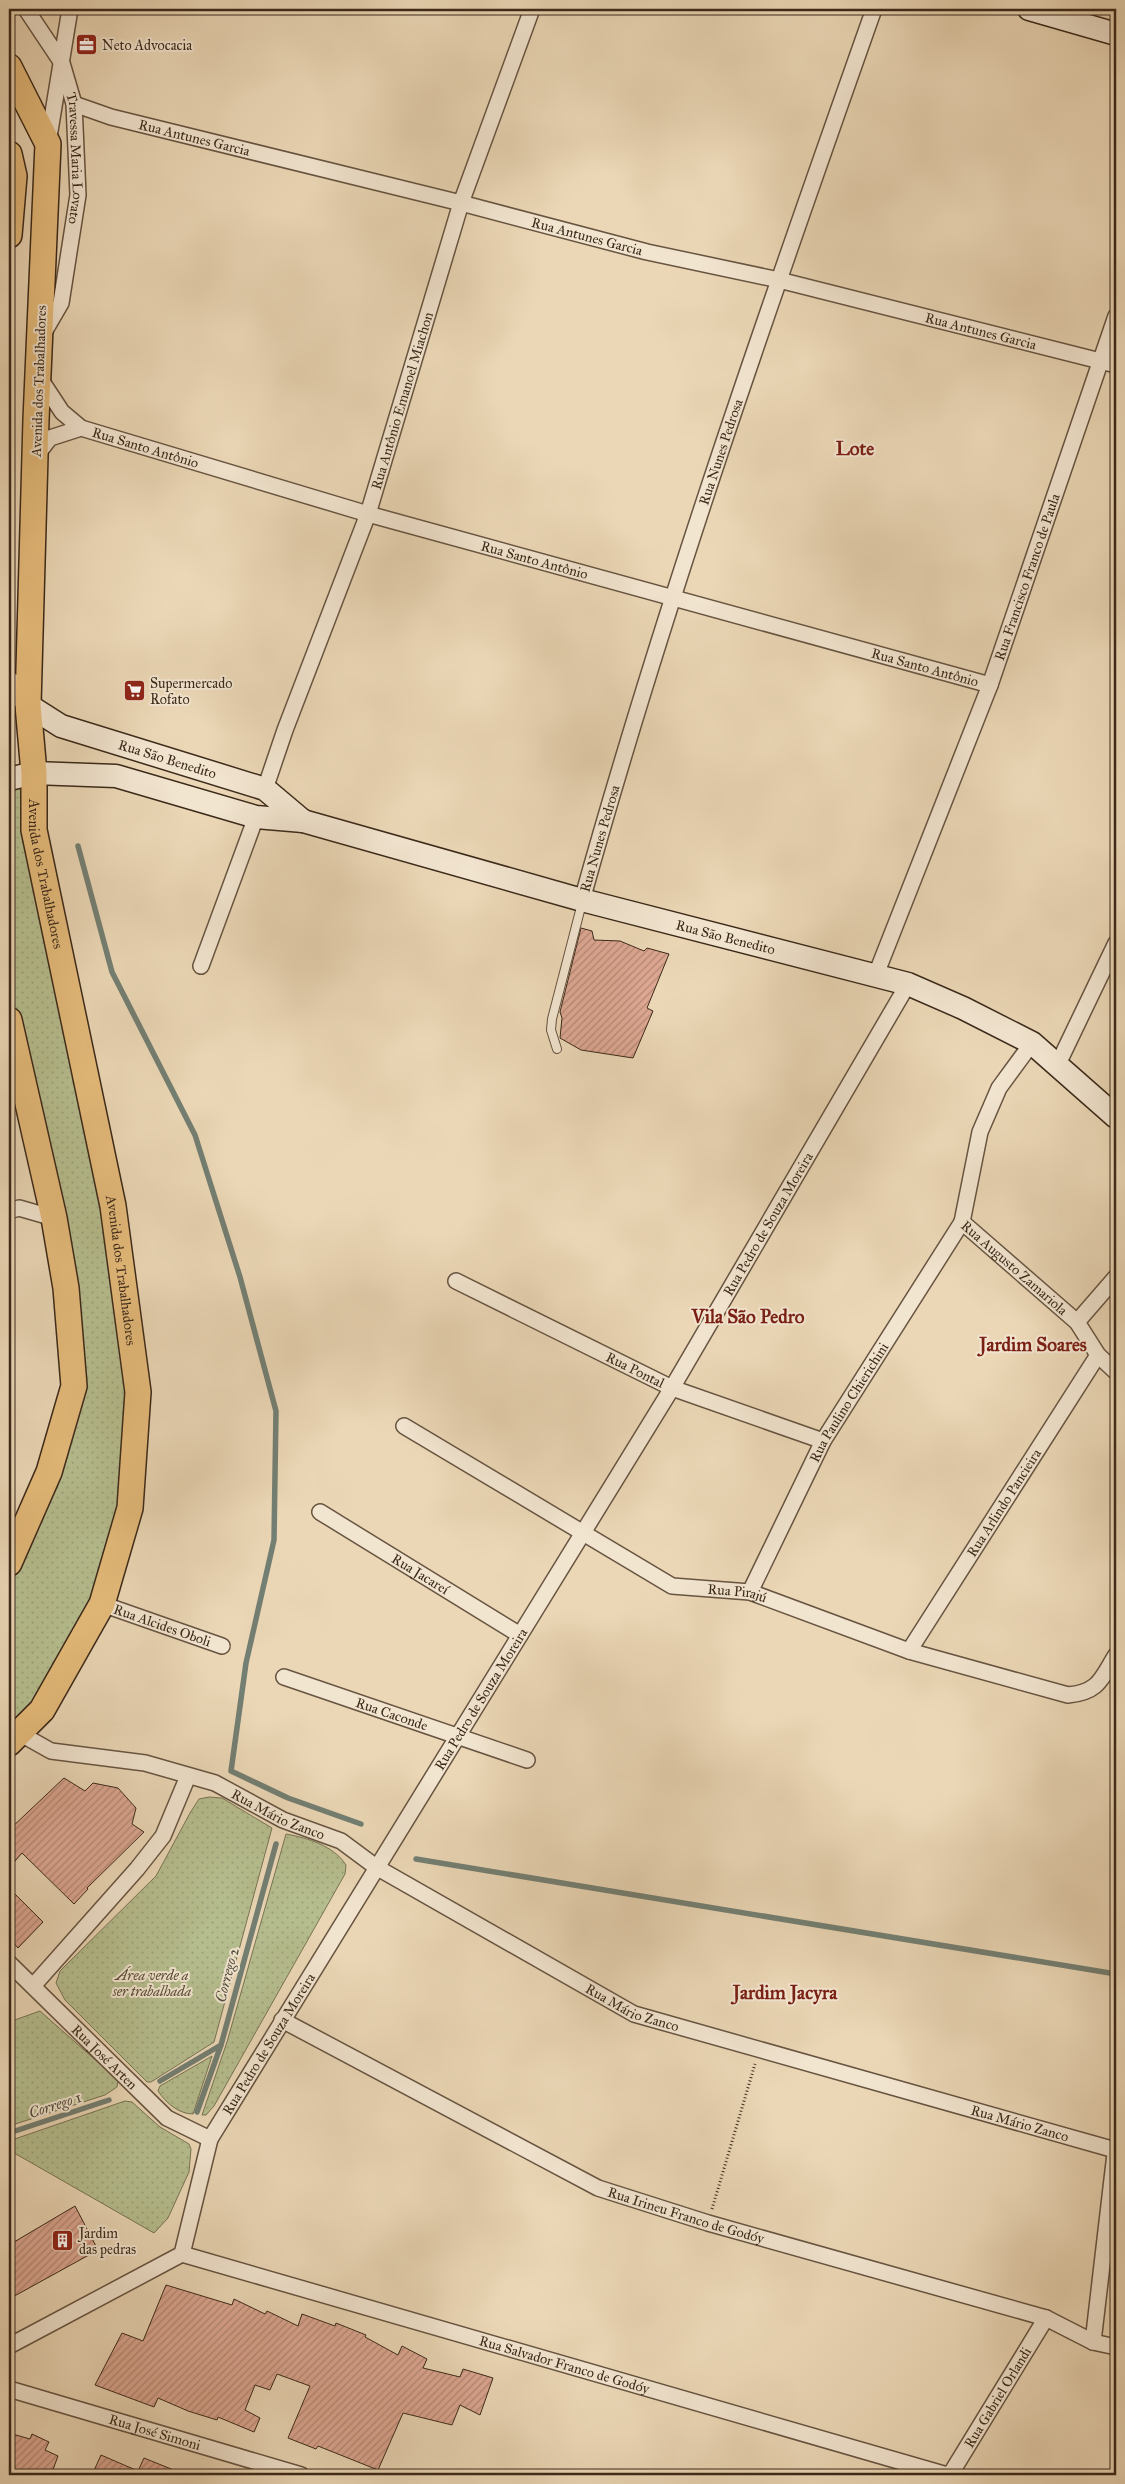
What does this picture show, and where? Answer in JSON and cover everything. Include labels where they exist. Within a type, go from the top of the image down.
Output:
[{"type":"main road","points":[[1029,9],[1116,34]]},
{"type":"main road","name":"Avenida dos Trabalhadores","points":[[9,67],[48,144],[38,376],[28,705],[34,773],[34,830],[113,1206],[138,1392],[130,1508],[102,1604],[42,1710],[14,1738]]},
{"type":"main road","points":[[9,154],[14,176],[9,235]]},
{"type":"main road","name":"Rua São Benedito","points":[[9,683],[19,691],[28,705],[61,726],[265,789],[303,821]]},
{"type":"main road","name":"Rua São Benedito","points":[[9,779],[34,773],[116,776],[256,817],[303,821],[582,900],[908,984],[963,1008],[1032,1043],[1116,1117]]},
{"type":"main road","points":[[234,811],[251,804],[265,789]]},
{"type":"main road","points":[[9,1020],[54,1218],[66,1288],[74,1386],[49,1472],[9,1562]]},
{"type":"street","points":[[26,9],[62,63]]},
{"type":"street","name":"Travessa Maria Lovato","points":[[48,144],[70,9]]},
{"type":"street","name":"Rua Antônio Emanoel Miachon","points":[[265,789],[285,730],[368,514],[461,203],[532,9]]},
{"type":"street","name":"Rua Nunes Pedrosa","points":[[582,900],[607,811],[674,599],[778,280],[874,9]]},
{"type":"street","name":"Travessa Maria Lovato","points":[[40,340],[61,302],[77,203],[74,104],[62,63]]},
{"type":"street","name":"Rua Antunes Garcia","points":[[74,104],[111,117],[461,203],[647,252],[778,280],[1109,363]]},
{"type":"street","name":"Rua Francisco Franco de Paula","points":[[875,976],[990,685],[1109,363],[1116,316]]},
{"type":"street","name":"Rua Santo Antônio","points":[[38,376],[62,412],[81,428],[368,514],[990,685]]},
{"type":"street","name":"Rua Santo Antônio","points":[[36,456],[50,438],[81,428]]},
{"type":"street","points":[[201,966],[256,817]]},
{"type":"street","points":[[1058,1064],[1116,943]]},
{"type":"street","name":"Rua Pedro de Souza Moreira","points":[[182,2254],[210,2139],[672,1388],[908,984]]},
{"type":"street","name":"Rua Augusto Zamariola","points":[[1032,1043],[998,1088],[980,1132],[962,1222],[1077,1322],[1098,1355],[1116,1372]]},
{"type":"street","points":[[9,1212],[19,1208],[54,1218]]},
{"type":"street","name":"Rua Paulino Chierichini","points":[[750,1592],[823,1440],[962,1222]]},
{"type":"street","points":[[1077,1322],[1116,1277]]},
{"type":"street","name":"Rua Pontal","points":[[456,1281],[672,1388],[823,1440]]},
{"type":"street","name":"Rua Arlindo Pancieira","points":[[909,1651],[1098,1355]]},
{"type":"street","name":"Rua Pirajú","points":[[404,1426],[583,1531],[672,1586],[750,1592],[909,1651],[1068,1695],[1084,1693],[1096,1686],[1116,1655]]},
{"type":"street","name":"Rua Jacareí","points":[[320,1512],[520,1635]]},
{"type":"street","name":"Rua Alcides Oboli","points":[[102,1604],[222,1646]]},
{"type":"street","name":"Rua Caconde","points":[[284,1677],[528,1760]]},
{"type":"street","name":"Rua Mário Zanco","points":[[14,1738],[51,1751],[145,1763],[215,1783],[283,1820],[341,1841],[376,1868],[634,2014],[1116,2148]]},
{"type":"street","points":[[33,1986],[137,1869],[163,1836],[188,1776]]},
{"type":"street","name":"Rua José Arten","points":[[9,1963],[167,2118],[210,2139]]},
{"type":"street","name":"Rua Irineu Franco de Godóy","points":[[282,2020],[598,2188],[708,2224],[1046,2318],[1093,2342],[1116,2347]]},
{"type":"street","points":[[1093,2342],[1116,2148]]},
{"type":"street","points":[[9,2346],[182,2254]]},
{"type":"street","name":"Rua Salvador Franco de Godóy","points":[[182,2254],[948,2475]]},
{"type":"street","name":"Rua Gabriel Orlandi","points":[[948,2475],[1046,2318]]},
{"type":"street","name":"Rua José Simoni","points":[[9,2389],[301,2475]]},
{"type":"lane","points":[[557,1049],[551,1030],[552,1019],[582,900]]},
{"type":"path","points":[[708,2224],[760,2049]]},
{"type":"green space","points":[[25,785],[104,1201],[131,1394],[122,1508],[96,1602],[50,1685],[9,1734],[9,1576],[46,1503],[73,1417],[63,1225],[9,986],[9,790]]},
{"type":"green space","name":"Área verde a ser trabalhada","points":[[209,1797],[222,1798],[272,1828],[214,2042],[151,2082],[147,2082],[65,2000],[56,1983],[60,1971],[156,1876],[199,1799]]},
{"type":"green space","points":[[286,1834],[303,1838],[328,1848],[341,1858],[346,1865],[345,1874],[214,2106],[206,2115],[202,2115],[227,2042]]},
{"type":"green space","points":[[40,2011],[118,2080],[117,2087],[105,2095],[9,2126],[9,2022]]},
{"type":"green space","points":[[212,2056],[193,2114],[188,2114],[173,2107],[165,2100],[158,2091],[160,2086]]},
{"type":"green space","points":[[125,2101],[132,2102],[160,2127],[189,2144],[191,2149],[189,2172],[168,2218],[154,2233],[9,2150],[9,2141]]},
{"type":"building","points":[[581,928],[592,931],[594,940],[620,941],[644,951],[647,948],[669,954],[647,1008],[653,1011],[633,1058],[581,1050],[560,1038],[562,1018],[560,1012]]},
{"type":"building","points":[[64,1778],[85,1791],[93,1783],[118,1788],[136,1808],[132,1824],[144,1832],[87,1888],[74,1904],[22,1853],[9,1868],[9,1830]]},
{"type":"building","points":[[9,1888],[43,1922],[18,1948],[9,1938]]},
{"type":"building","points":[[75,2206],[98,2250],[9,2299],[9,2245]]},
{"type":"building","points":[[166,2285],[232,2305],[234,2299],[265,2314],[267,2311],[298,2326],[302,2314],[335,2326],[336,2323],[366,2335],[365,2337],[398,2355],[402,2346],[427,2359],[423,2368],[460,2377],[463,2369],[493,2378],[480,2415],[460,2405],[452,2425],[403,2413],[378,2470],[318,2446],[316,2449],[288,2438],[310,2386],[277,2374],[270,2390],[255,2385],[245,2410],[260,2418],[254,2432],[218,2417],[217,2420],[188,2411],[158,2398],[154,2407],[95,2385],[122,2333],[143,2341]]},
{"type":"building","points":[[9,2433],[30,2439],[32,2434],[49,2442],[45,2450],[58,2456],[51,2475],[20,2475],[9,2472]]},
{"type":"building","points":[[101,2455],[138,2471],[144,2458],[186,2475],[92,2475]]},
{"type":"waterway","points":[[78,846],[112,972],[195,1135],[240,1277],[276,1411],[274,1540],[246,1663],[231,1771],[288,1798],[361,1824]]},
{"type":"waterway","name":"Corrego 2","points":[[197,2112],[221,2045],[276,1844]]},
{"type":"waterway","points":[[416,1859],[1116,1974]]},
{"type":"waterway","points":[[160,2081],[221,2045]]},
{"type":"waterway","name":"Corrego 1","points":[[9,2133],[109,2100]]},
{"type":"place","name":"Neto Advocacia","points":[[86,45]]},
{"type":"place","name":"Supermercado Rofato","points":[[134,691]]},
{"type":"place","name":"Jardim das pedras","points":[[63,2241]]},
{"type":"district","name":"Lote","points":[[855,448]]},
{"type":"district","name":"Vila São Pedro","points":[[748,1316]]},
{"type":"district","name":"Jardim Soares","points":[[1033,1344]]},
{"type":"district","name":"Jardim Jacyra","points":[[785,1992]]}]
